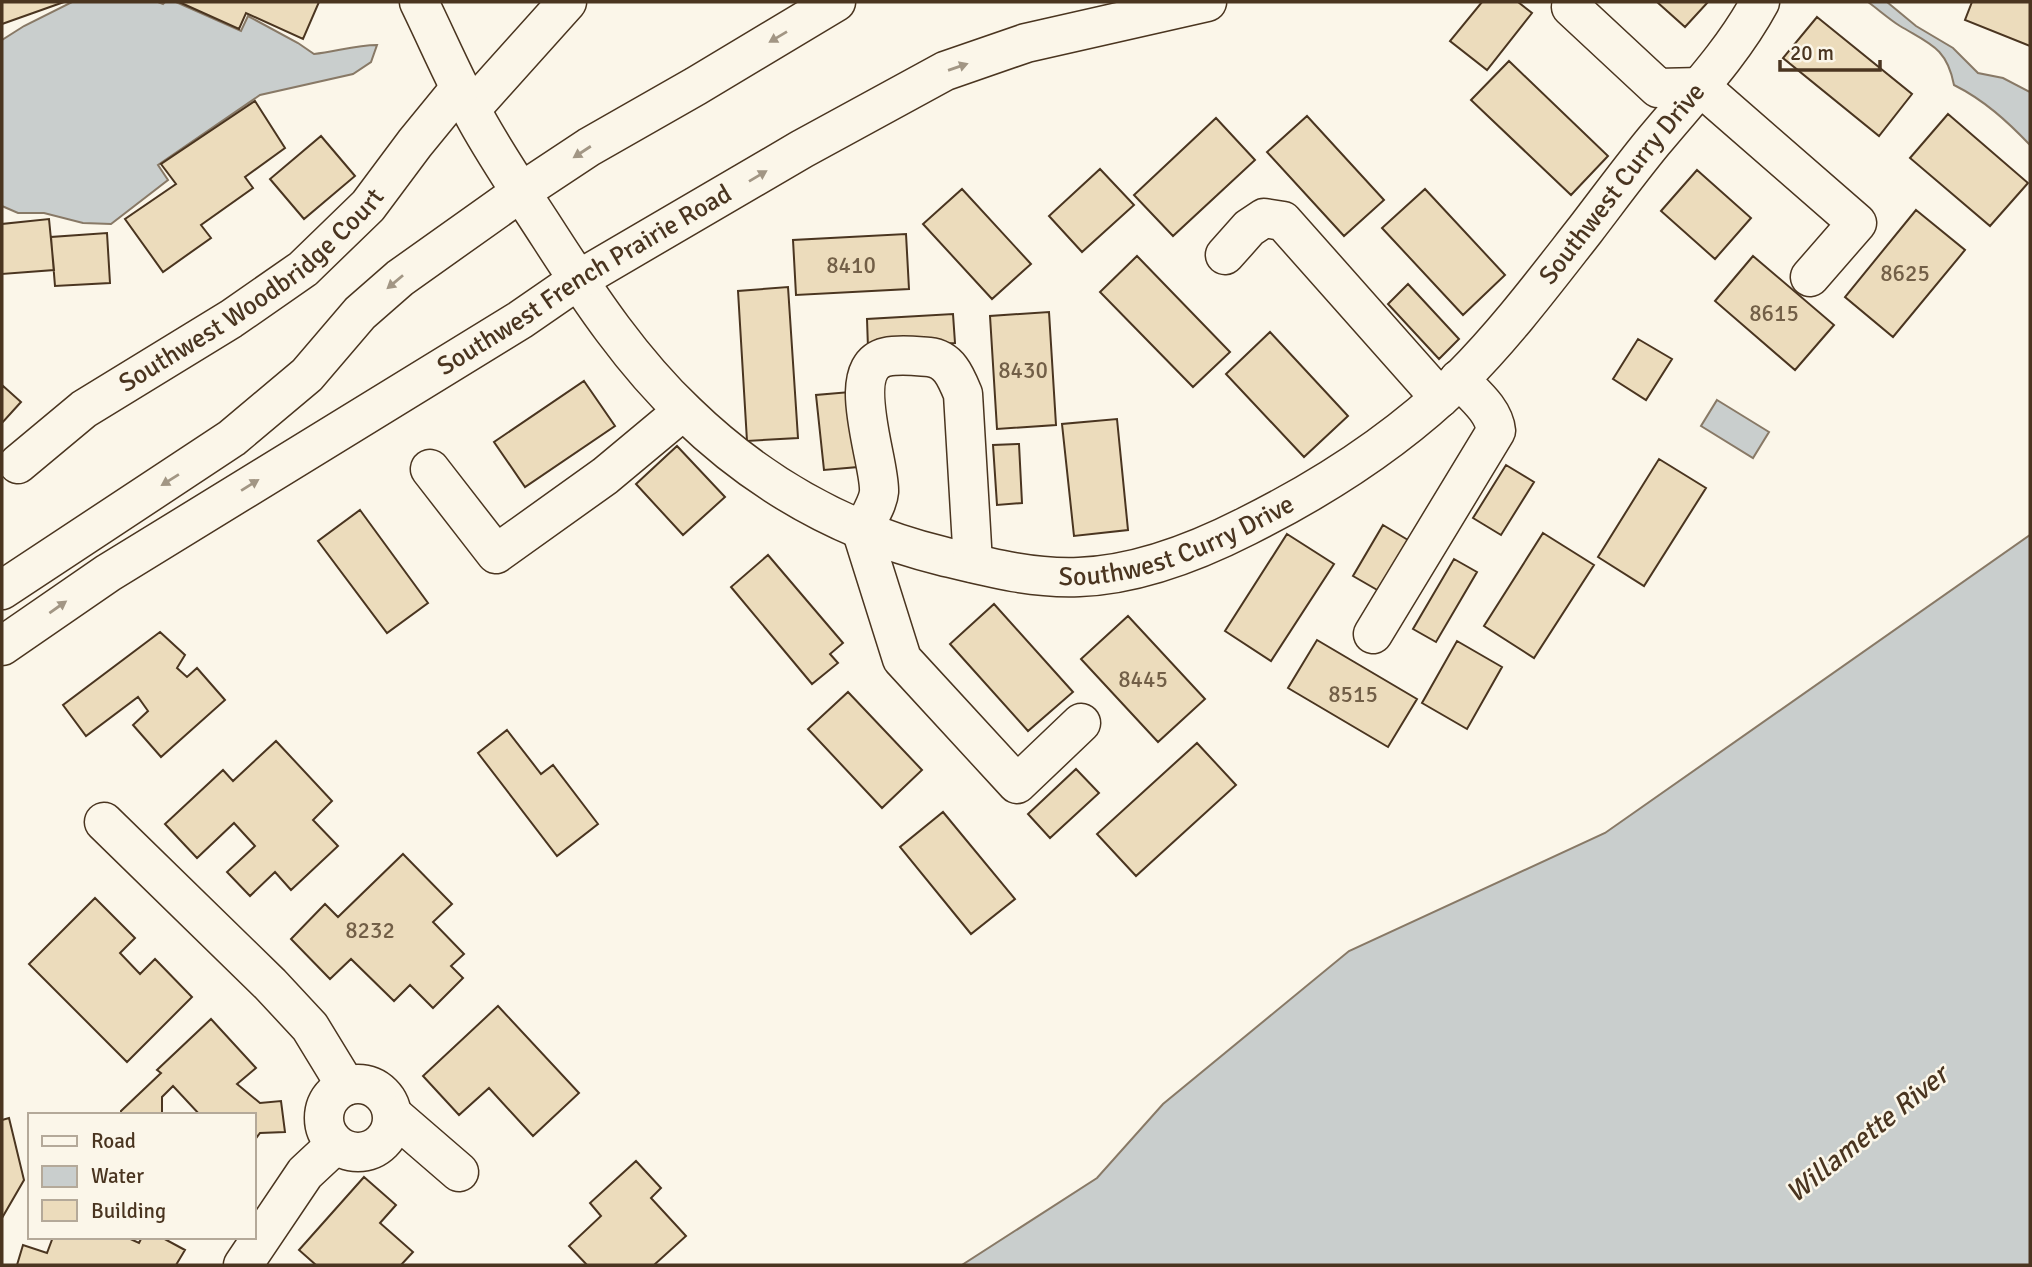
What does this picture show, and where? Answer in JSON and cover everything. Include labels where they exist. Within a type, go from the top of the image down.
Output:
[{"type":"street","name":"Southwest Curry Drive","points":[[419,2],[466,99],[521,192],[578,280],[633,356],[683,411],[739,461],[769,482],[862,531],[923,551],[1015,573],[1076,577],[1106,575],[1163,561],[1218,541],[1296,501],[1346,471],[1394,436],[1450,389],[1522,310],[1654,140],[1701,87],[1750,21],[1760,2]]},
{"type":"street","name":"Southwest Woodbridge Court","points":[[18,464],[84,409],[231,319],[303,269],[368,206],[415,143],[466,99],[567,2]]},
{"type":"street","points":[[2,590],[232,438],[307,375],[360,313],[400,278],[521,192],[589,147],[836,2]]},
{"type":"street","name":"Southwest French Prairie Road","points":[[2,646],[108,573],[520,320],[578,280],[802,149],[945,71],[1026,43],[1207,2]]},
{"type":"street","points":[[1571,7],[1658,88],[1701,87],[1857,223],[1810,277]]},
{"type":"street","points":[[1225,255],[1249,228],[1264,218],[1283,221],[1450,389],[1488,411],[1495,421],[1496,430],[1373,634]]},
{"type":"street","points":[[973,563],[963,394],[955,372],[938,358],[909,355],[884,357],[871,366],[864,388],[879,493],[862,531],[902,659],[1017,784],[1081,723]]},
{"type":"street","points":[[430,469],[496,554],[605,476],[683,411]]},
{"type":"street","points":[[104,822],[270,984],[310,1027],[346,1086]]},
{"type":"street","points":[[393,1115],[391,1130],[383,1143],[365,1153],[349,1152],[335,1144],[326,1131],[323,1115],[333,1094],[346,1086],[369,1085],[384,1095],[393,1115],[459,1172]]},
{"type":"street","points":[[243,1265],[305,1173],[335,1144]]},
{"type":"water","points":[[72,2],[176,2],[241,31],[248,16],[314,54],[377,45],[371,62],[353,74],[260,95],[158,165],[168,180],[111,224],[83,223],[44,213],[18,213],[2,206],[2,40]]},
{"type":"water","points":[[1868,2],[1887,2],[1916,26],[1953,48],[1978,73],[2003,78],[2030,92],[2030,145],[1995,112],[1954,85],[1947,63],[1936,48]]},
{"type":"water","points":[[1717,400],[1769,432],[1753,458],[1701,426]]},
{"type":"water","name":"Willamette River","points":[[2030,535],[2030,1265],[962,1265],[1097,1178],[1163,1104],[1349,951],[1605,833]]},
{"type":"building","points":[[2,2],[64,2],[2,24]]},
{"type":"building","points":[[179,2],[319,2],[303,39],[246,13],[239,29]]},
{"type":"building","points":[[1482,2],[1518,2],[1532,13],[1487,70],[1450,41]]},
{"type":"building","points":[[1657,2],[1708,2],[1685,27]]},
{"type":"building","points":[[1972,2],[2030,2],[2030,46],[1965,20]]},
{"type":"building","points":[[1817,17],[1912,94],[1879,136],[1783,58]]},
{"type":"building","points":[[1509,61],[1608,156],[1571,195],[1471,100]]},
{"type":"building","points":[[255,101],[285,148],[245,177],[253,188],[201,225],[211,238],[163,272],[125,219],[176,184],[161,164]]},
{"type":"building","points":[[1948,114],[2028,183],[1990,226],[1910,158]]},
{"type":"building","points":[[1307,116],[1384,200],[1344,236],[1267,152]]},
{"type":"building","points":[[1216,118],[1255,160],[1173,236],[1134,195]]},
{"type":"building","points":[[321,136],[355,176],[304,219],[270,179]]},
{"type":"building","points":[[1100,169],[1134,205],[1082,252],[1049,216]]},
{"type":"building","points":[[1697,170],[1751,218],[1715,259],[1661,211]]},
{"type":"building","points":[[962,189],[1031,264],[992,299],[923,224]]},
{"type":"building","points":[[1425,189],[1505,275],[1463,315],[1382,228]]},
{"type":"building","points":[[1916,210],[1965,250],[1893,337],[1845,297]]},
{"type":"building","points":[[49,219],[54,270],[2,274],[2,224]]},
{"type":"building","points":[[107,233],[110,283],[55,286],[51,237]]},
{"type":"building","points":[[906,234],[909,289],[796,295],[793,240]]},
{"type":"building","points":[[1137,256],[1230,352],[1193,387],[1100,292]]},
{"type":"building","points":[[1753,256],[1834,325],[1795,370],[1715,301]]},
{"type":"building","points":[[1408,284],[1459,339],[1439,359],[1388,304]]},
{"type":"building","points":[[788,287],[798,438],[747,441],[738,291]]},
{"type":"building","points":[[1049,312],[1056,425],[997,429],[990,316]]},
{"type":"building","points":[[953,314],[955,343],[868,348],[867,319]]},
{"type":"building","points":[[1270,332],[1348,416],[1304,457],[1226,374]]},
{"type":"building","points":[[1638,339],[1672,359],[1646,400],[1613,379]]},
{"type":"building","points":[[584,381],[615,426],[525,487],[494,442]]},
{"type":"building","points":[[2,385],[21,402],[2,423]]},
{"type":"building","points":[[850,392],[858,467],[824,470],[816,395]]},
{"type":"building","points":[[1117,419],[1128,530],[1074,536],[1062,424]]},
{"type":"building","points":[[1019,444],[1022,503],[997,505],[993,445]]},
{"type":"building","points":[[677,446],[725,497],[683,535],[636,484]]},
{"type":"building","points":[[1659,459],[1706,488],[1644,586],[1598,557]]},
{"type":"building","points":[[1506,465],[1534,482],[1501,535],[1473,518]]},
{"type":"building","points":[[360,510],[428,603],[387,633],[318,541]]},
{"type":"building","points":[[1383,525],[1408,540],[1379,591],[1353,576]]},
{"type":"building","points":[[1543,533],[1594,565],[1534,658],[1484,626]]},
{"type":"building","points":[[1287,534],[1334,564],[1271,661],[1225,631]]},
{"type":"building","points":[[768,555],[843,643],[830,654],[838,663],[812,684],[731,587]]},
{"type":"building","points":[[1454,559],[1477,572],[1436,642],[1413,629]]},
{"type":"building","points":[[994,604],[1073,692],[1028,731],[950,644]]},
{"type":"building","points":[[1128,616],[1205,699],[1158,742],[1081,659]]},
{"type":"building","points":[[160,632],[185,655],[177,668],[187,677],[197,668],[225,700],[161,757],[133,725],[148,711],[138,697],[86,736],[63,705]]},
{"type":"building","points":[[1317,640],[1417,699],[1388,747],[1288,688]]},
{"type":"building","points":[[1457,641],[1502,667],[1467,729],[1422,703]]},
{"type":"building","points":[[848,692],[922,770],[882,808],[808,729]]},
{"type":"building","points":[[507,730],[541,774],[553,765],[598,824],[557,856],[478,753]]},
{"type":"building","points":[[276,741],[332,801],[313,820],[338,846],[291,890],[275,872],[250,896],[227,872],[255,846],[234,823],[197,858],[165,824],[223,770],[233,781]]},
{"type":"building","points":[[1197,743],[1236,785],[1136,876],[1097,834]]},
{"type":"building","points":[[1076,769],[1099,793],[1050,838],[1028,814]]},
{"type":"building","points":[[943,812],[1015,899],[971,934],[900,847]]},
{"type":"building","points":[[403,854],[452,904],[433,922],[464,954],[451,966],[463,978],[433,1008],[410,985],[394,1001],[351,959],[330,979],[291,939],[325,904],[338,917]]},
{"type":"building","points":[[95,898],[135,938],[120,953],[140,974],[155,959],[192,997],[127,1062],[29,964]]},
{"type":"building","points":[[498,1006],[579,1093],[533,1136],[489,1088],[459,1115],[423,1076]]},
{"type":"building","points":[[211,1019],[256,1068],[237,1084],[260,1103],[281,1101],[285,1132],[260,1133],[256,1138],[256,1113],[198,1113],[173,1086],[162,1097],[162,1113],[121,1113],[161,1073],[157,1070]]},
{"type":"building","points":[[9,1118],[24,1180],[2,1218],[2,1120]]},
{"type":"building","points":[[636,1161],[661,1188],[651,1198],[686,1236],[654,1265],[587,1265],[569,1246],[601,1216],[590,1203]]},
{"type":"building","points":[[364,1177],[396,1205],[380,1223],[413,1252],[401,1265],[316,1265],[299,1250]]},
{"type":"building","points":[[52,1239],[130,1239],[139,1243],[141,1239],[165,1239],[185,1250],[176,1265],[17,1265],[23,1245],[47,1253]]}]
